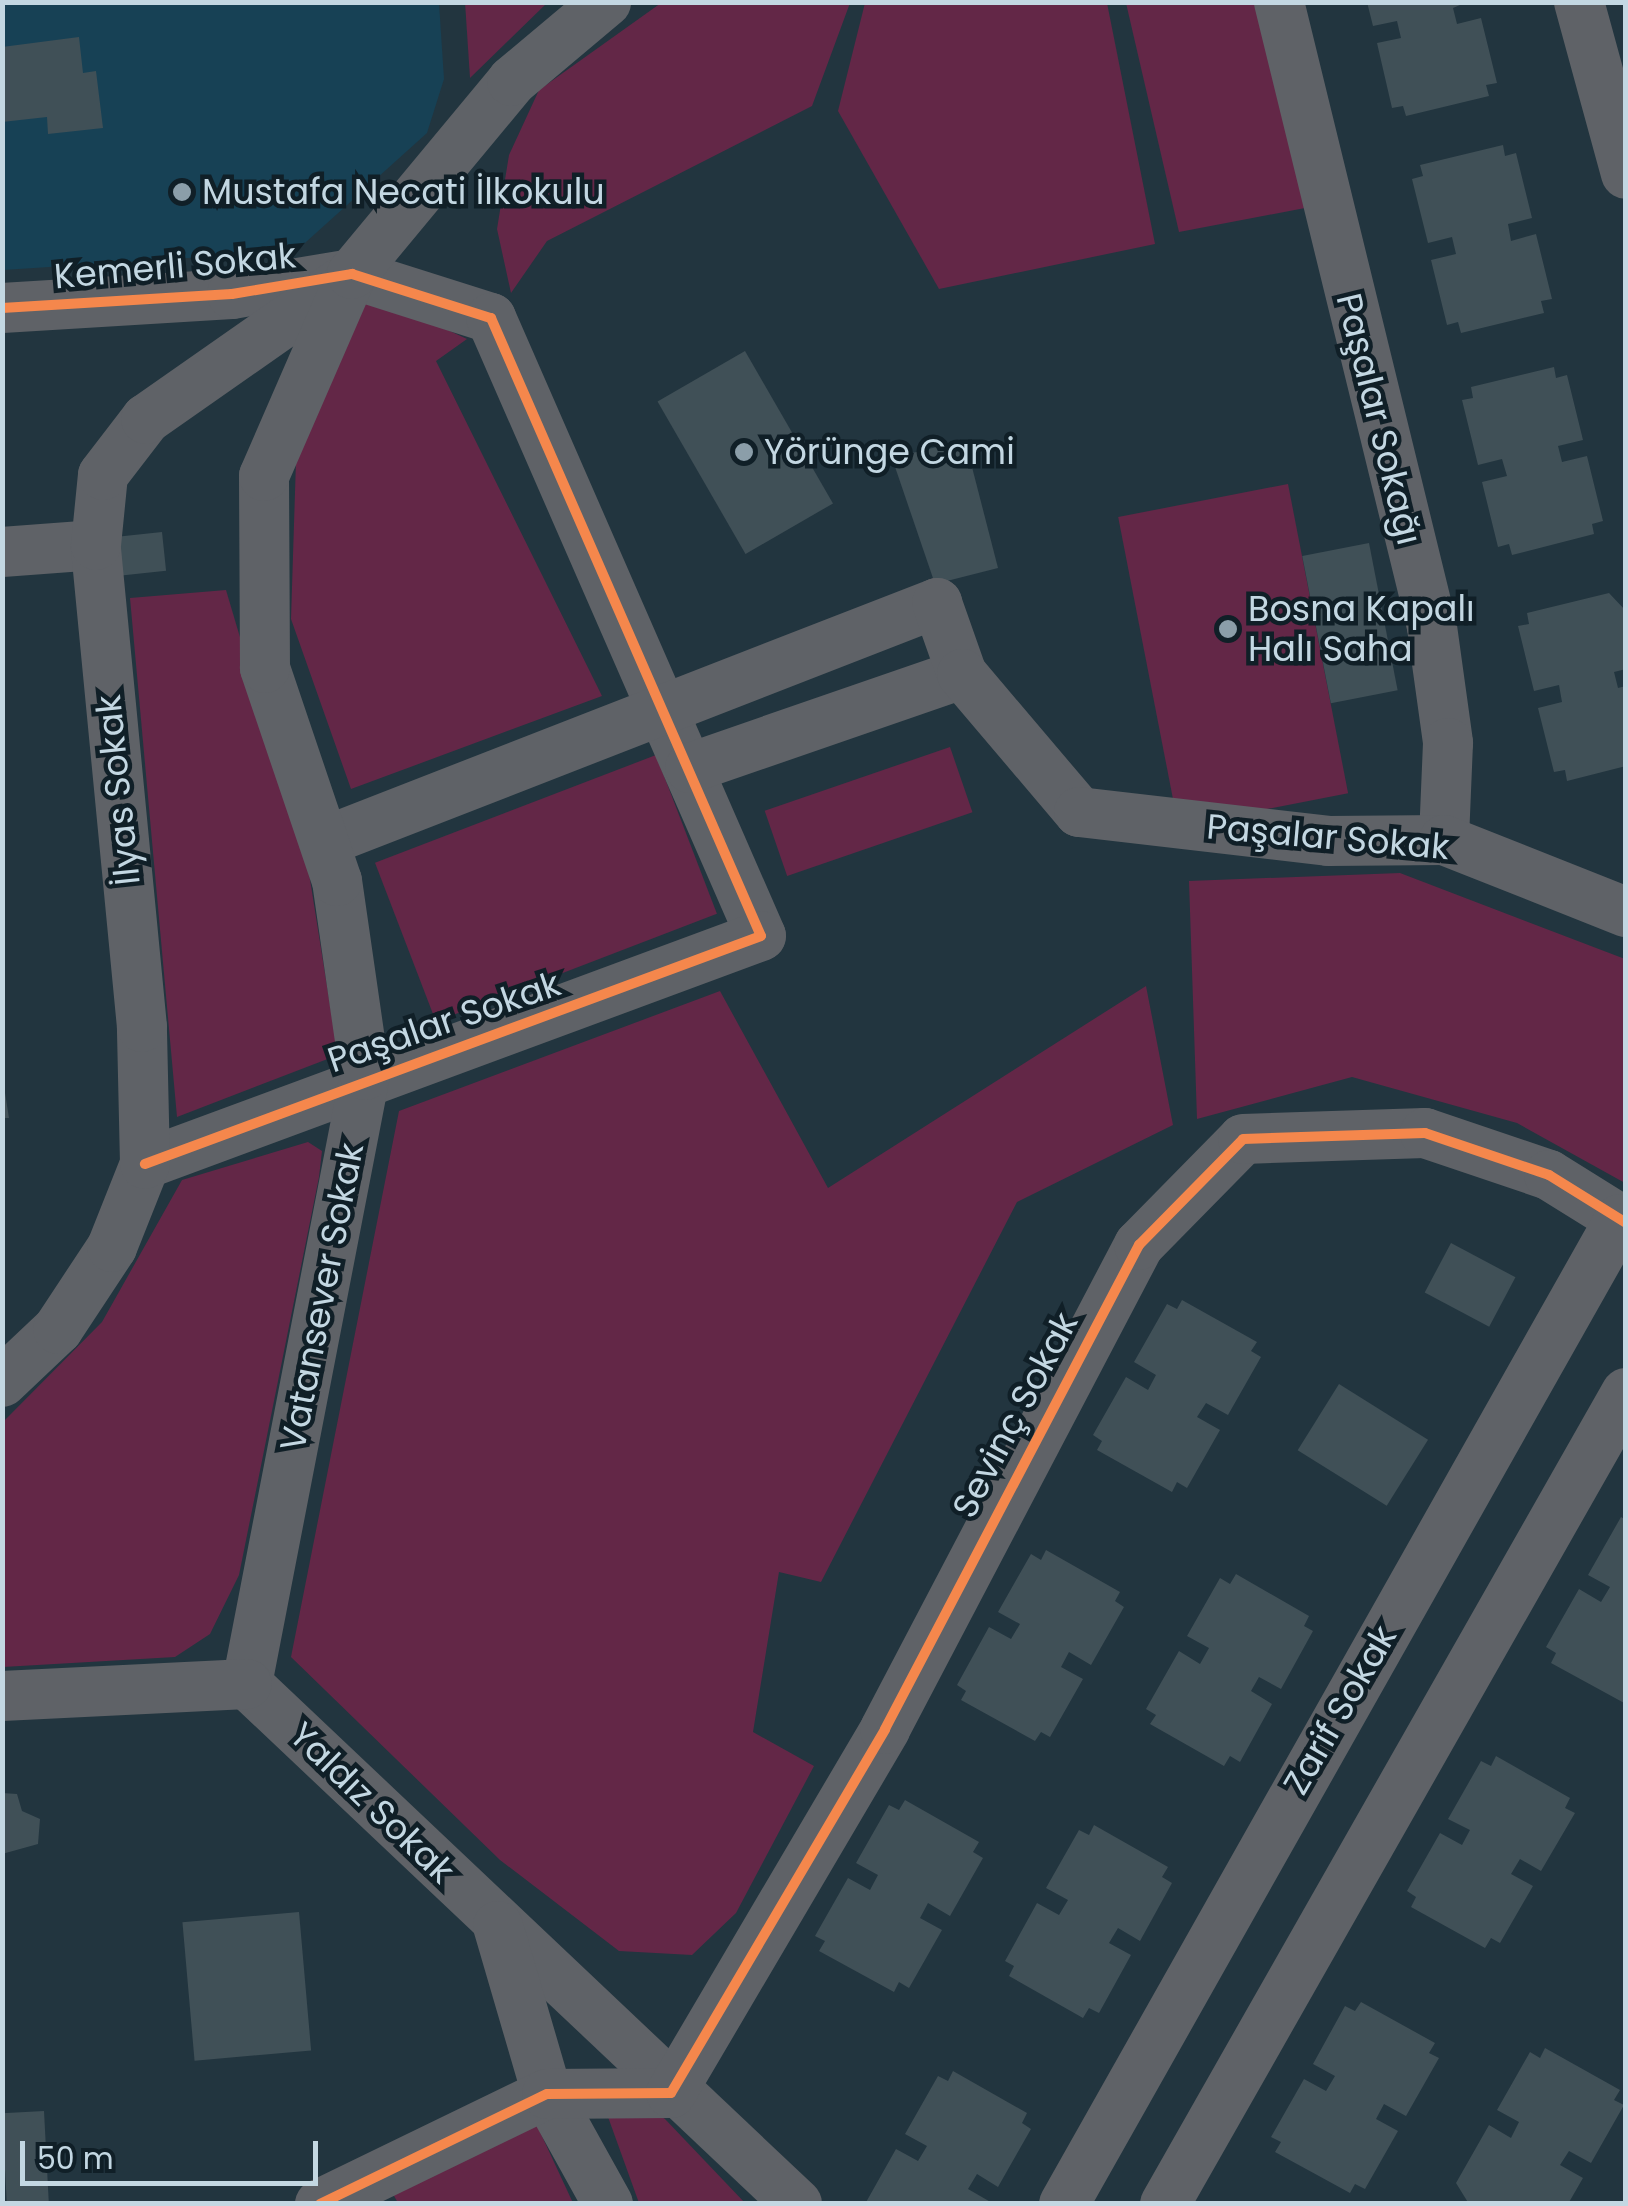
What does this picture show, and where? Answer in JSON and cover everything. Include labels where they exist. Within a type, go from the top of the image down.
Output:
[{"type":"street","points":[[326,841],[660,708],[936,604],[962,674],[690,768],[660,708],[492,318],[352,274],[512,80],[606,2]]},
{"type":"street","name":"Paşalar Sokağı","points":[[1279,2],[1432,627],[1448,743],[1444,840]]},
{"type":"street","points":[[1579,2],[1626,174]]},
{"type":"street","name":"Kemerli Sokak","points":[[2,308],[232,294],[352,274]]},
{"type":"street","name":"İlyas Sokak","points":[[2,1382],[58,1329],[112,1248],[145,1164],[142,1027],[96,545],[104,475],[146,419],[352,274]]},
{"type":"street","name":"Vatansever Sokak","points":[[247,1684],[364,1076],[326,841],[265,668],[264,476],[352,274]]},
{"type":"street","points":[[2,552],[96,545]]},
{"type":"street","name":"Paşalar Sokak","points":[[962,674],[1079,812],[1328,841],[1444,840],[1626,912]]},
{"type":"street","name":"Paşalar Sokak","points":[[145,1164],[364,1076],[690,969],[761,936],[690,768]]},
{"type":"street","name":"Sevinç Sokak","points":[[670,2093],[885,1729],[1139,1244],[1244,1139],[1426,1133],[1550,1175],[1622,1221]]},
{"type":"street","name":"Zarif Sokak","points":[[1064,2204],[1622,1221]]},
{"type":"street","points":[[1165,2204],[1626,1392]]},
{"type":"street","points":[[2,1696],[247,1684]]},
{"type":"street","name":"Yaldız Sokak","points":[[247,1684],[670,2093],[797,2204]]},
{"type":"street","name":"Yaldız Sokak","points":[[497,1922],[548,2094],[608,2204]]},
{"type":"street","points":[[320,2204],[548,2094],[670,2093]]},
{"type":"shaded area","points":[[465,2],[547,2],[547,3],[470,78]]},
{"type":"shaded area","name":"Mustafa Necati İlkokulu","points":[[3,3],[439,3],[444,79],[427,133],[296,251],[3,270]]},
{"type":"shaded area","points":[[661,3],[850,3],[812,106],[547,241],[511,293],[497,229],[509,155],[539,90]]},
{"type":"shaded area","points":[[865,3],[1107,3],[1155,244],[939,289],[838,111]]},
{"type":"shaded area","points":[[1126,3],[1255,3],[1305,208],[1179,232]]},
{"type":"shaded area","points":[[377,297],[467,339],[436,361],[602,696],[351,789],[291,619],[297,429],[350,305]]},
{"type":"shaded area","name":"Bosna Kapalı Halı Saha","points":[[1288,484],[1348,793],[1178,826],[1118,517]]},
{"type":"shaded area","points":[[226,590],[308,867],[338,1055],[177,1117],[130,598]]},
{"type":"shaded area","points":[[950,747],[972,812],[787,876],[765,811]]},
{"type":"shaded area","points":[[656,755],[717,914],[436,1022],[375,863]]},
{"type":"shaded area","points":[[1400,873],[1625,959],[1625,1183],[1517,1123],[1352,1077],[1197,1119],[1189,881]]},
{"type":"shaded area","points":[[1146,986],[1173,1125],[1017,1202],[821,1582],[779,1572],[753,1732],[814,1766],[736,1913],[692,1955],[619,1951],[500,1860],[291,1657],[399,1111],[720,991],[828,1188]]},
{"type":"shaded area","points":[[308,1142],[322,1151],[319,1177],[239,1575],[210,1634],[175,1657],[3,1667],[3,1422],[102,1322],[182,1180]]},
{"type":"shaded area","points":[[637,2101],[665,2119],[745,2203],[639,2203],[603,2103]]},
{"type":"shaded area","points":[[534,2119],[573,2203],[398,2203],[389,2187]]},
{"type":"building","points":[[1367,2],[1467,2],[1453,8],[1457,24],[1481,18],[1497,83],[1486,85],[1489,96],[1406,116],[1403,106],[1392,108],[1377,43],[1401,38],[1397,21],[1373,26]]},
{"type":"building","points":[[79,37],[83,73],[96,71],[103,128],[48,134],[47,117],[2,122],[2,47]]},
{"type":"building","points":[[1503,145],[1505,156],[1516,153],[1532,218],[1508,224],[1511,241],[1536,234],[1552,299],[1541,301],[1544,313],[1461,333],[1458,322],[1447,325],[1431,260],[1456,254],[1452,237],[1428,243],[1412,179],[1423,176],[1420,165]]},
{"type":"building","name":"Yörünge Cami","points":[[745,351],[833,503],[746,554],[658,402]]},
{"type":"building","points":[[1554,367],[1556,378],[1567,375],[1583,440],[1558,446],[1562,462],[1587,456],[1603,521],[1592,524],[1594,534],[1512,555],[1509,544],[1498,547],[1482,482],[1507,476],[1502,459],[1478,465],[1462,400],[1473,398],[1471,387]]},
{"type":"building","points":[[965,440],[998,568],[935,584],[892,458]]},
{"type":"building","points":[[162,532],[166,571],[107,577],[103,538]]},
{"type":"building","points":[[1369,543],[1398,690],[1331,703],[1302,556]]},
{"type":"building","points":[[1609,593],[1626,611],[1626,669],[1614,672],[1618,688],[1626,686],[1626,766],[1567,781],[1565,770],[1554,772],[1538,708],[1562,702],[1559,685],[1534,691],[1518,626],[1529,624],[1527,613]]},
{"type":"building","points":[[2,1074],[9,1118],[2,1118]]},
{"type":"building","points":[[1451,1243],[1515,1277],[1489,1327],[1425,1292]]},
{"type":"building","points":[[1182,1300],[1257,1342],[1251,1351],[1261,1357],[1228,1415],[1206,1403],[1197,1417],[1220,1430],[1187,1488],[1177,1482],[1172,1492],[1097,1450],[1102,1441],[1093,1435],[1126,1377],[1148,1390],[1156,1375],[1134,1362],[1167,1304],[1177,1309]]},
{"type":"building","points":[[1339,1384],[1428,1440],[1387,1506],[1298,1450]]},
{"type":"building","points":[[1621,1517],[1626,1520],[1626,1704],[1551,1663],[1556,1653],[1546,1647],[1579,1589],[1601,1602],[1610,1587],[1588,1575]]},
{"type":"building","points":[[1046,1550],[1120,1592],[1115,1601],[1124,1607],[1091,1665],[1069,1652],[1061,1667],[1083,1679],[1050,1737],[1041,1732],[1035,1741],[961,1700],[966,1691],[957,1685],[989,1627],[1011,1639],[1020,1624],[998,1612],[1031,1554],[1041,1560]]},
{"type":"building","points":[[1236,1574],[1309,1616],[1304,1626],[1313,1631],[1281,1689],[1259,1677],[1251,1691],[1272,1704],[1240,1762],[1230,1756],[1224,1766],[1150,1724],[1156,1715],[1146,1709],[1179,1651],[1200,1664],[1209,1648],[1187,1636],[1220,1578],[1230,1584]]},
{"type":"building","points":[[1496,1756],[1570,1798],[1565,1808],[1575,1813],[1541,1871],[1520,1859],[1511,1874],[1533,1886],[1500,1943],[1491,1938],[1485,1948],[1411,1907],[1416,1897],[1407,1891],[1440,1833],[1462,1845],[1470,1830],[1448,1819],[1481,1761],[1491,1766]]},
{"type":"building","points":[[2,1793],[17,1794],[22,1811],[40,1819],[38,1844],[2,1854]]},
{"type":"building","points":[[905,1800],[979,1842],[973,1852],[983,1858],[950,1916],[928,1903],[920,1918],[942,1930],[909,1988],[899,1982],[894,1992],[819,1951],[825,1941],[815,1936],[848,1878],[870,1890],[878,1875],[856,1863],[889,1805],[899,1810]]},
{"type":"building","points":[[1094,1825],[1168,1867],[1162,1877],[1172,1883],[1140,1941],[1118,1928],[1109,1943],[1131,1955],[1099,2013],[1089,2008],[1083,2018],[1009,1976],[1014,1966],[1005,1961],[1037,1903],[1059,1915],[1068,1900],[1046,1888],[1079,1830],[1089,1835]]},
{"type":"building","points":[[299,1912],[311,2050],[195,2061],[182,1922]]},
{"type":"building","points":[[1361,2002],[1435,2043],[1429,2053],[1439,2058],[1406,2116],[1384,2104],[1376,2119],[1398,2131],[1365,2189],[1355,2184],[1350,2193],[1275,2152],[1281,2142],[1271,2137],[1304,2079],[1326,2091],[1335,2076],[1313,2064],[1345,2006],[1355,2011]]},
{"type":"building","points":[[1545,2048],[1620,2090],[1614,2100],[1624,2105],[1591,2163],[1569,2151],[1560,2165],[1583,2178],[1568,2204],[1469,2204],[1456,2183],[1489,2125],[1511,2138],[1519,2122],[1497,2110],[1530,2052],[1540,2058]]},
{"type":"building","points":[[953,2071],[1027,2113],[1022,2123],[1031,2129],[998,2187],[977,2174],[968,2189],[994,2204],[865,2204],[896,2149],[918,2161],[927,2146],[905,2134],[938,2076],[948,2081]]},
{"type":"building","points":[[44,2111],[49,2204],[7,2204],[2,2113]]},
{"type":"cycle path","points":[[2,308],[232,294],[352,274],[491,318],[761,936],[145,1164]]},
{"type":"cycle path","points":[[320,2204],[547,2094],[671,2093],[885,1729],[1139,1245],[1243,1139],[1425,1133],[1549,1175],[1626,1223]]},
{"type":"place","name":"Mustafa Necati İlkokulu","points":[[182,192]]},
{"type":"place","name":"Yörünge Cami","points":[[744,452]]},
{"type":"place","name":"Bosna Kapalı Halı Saha","points":[[1228,629]]}]
